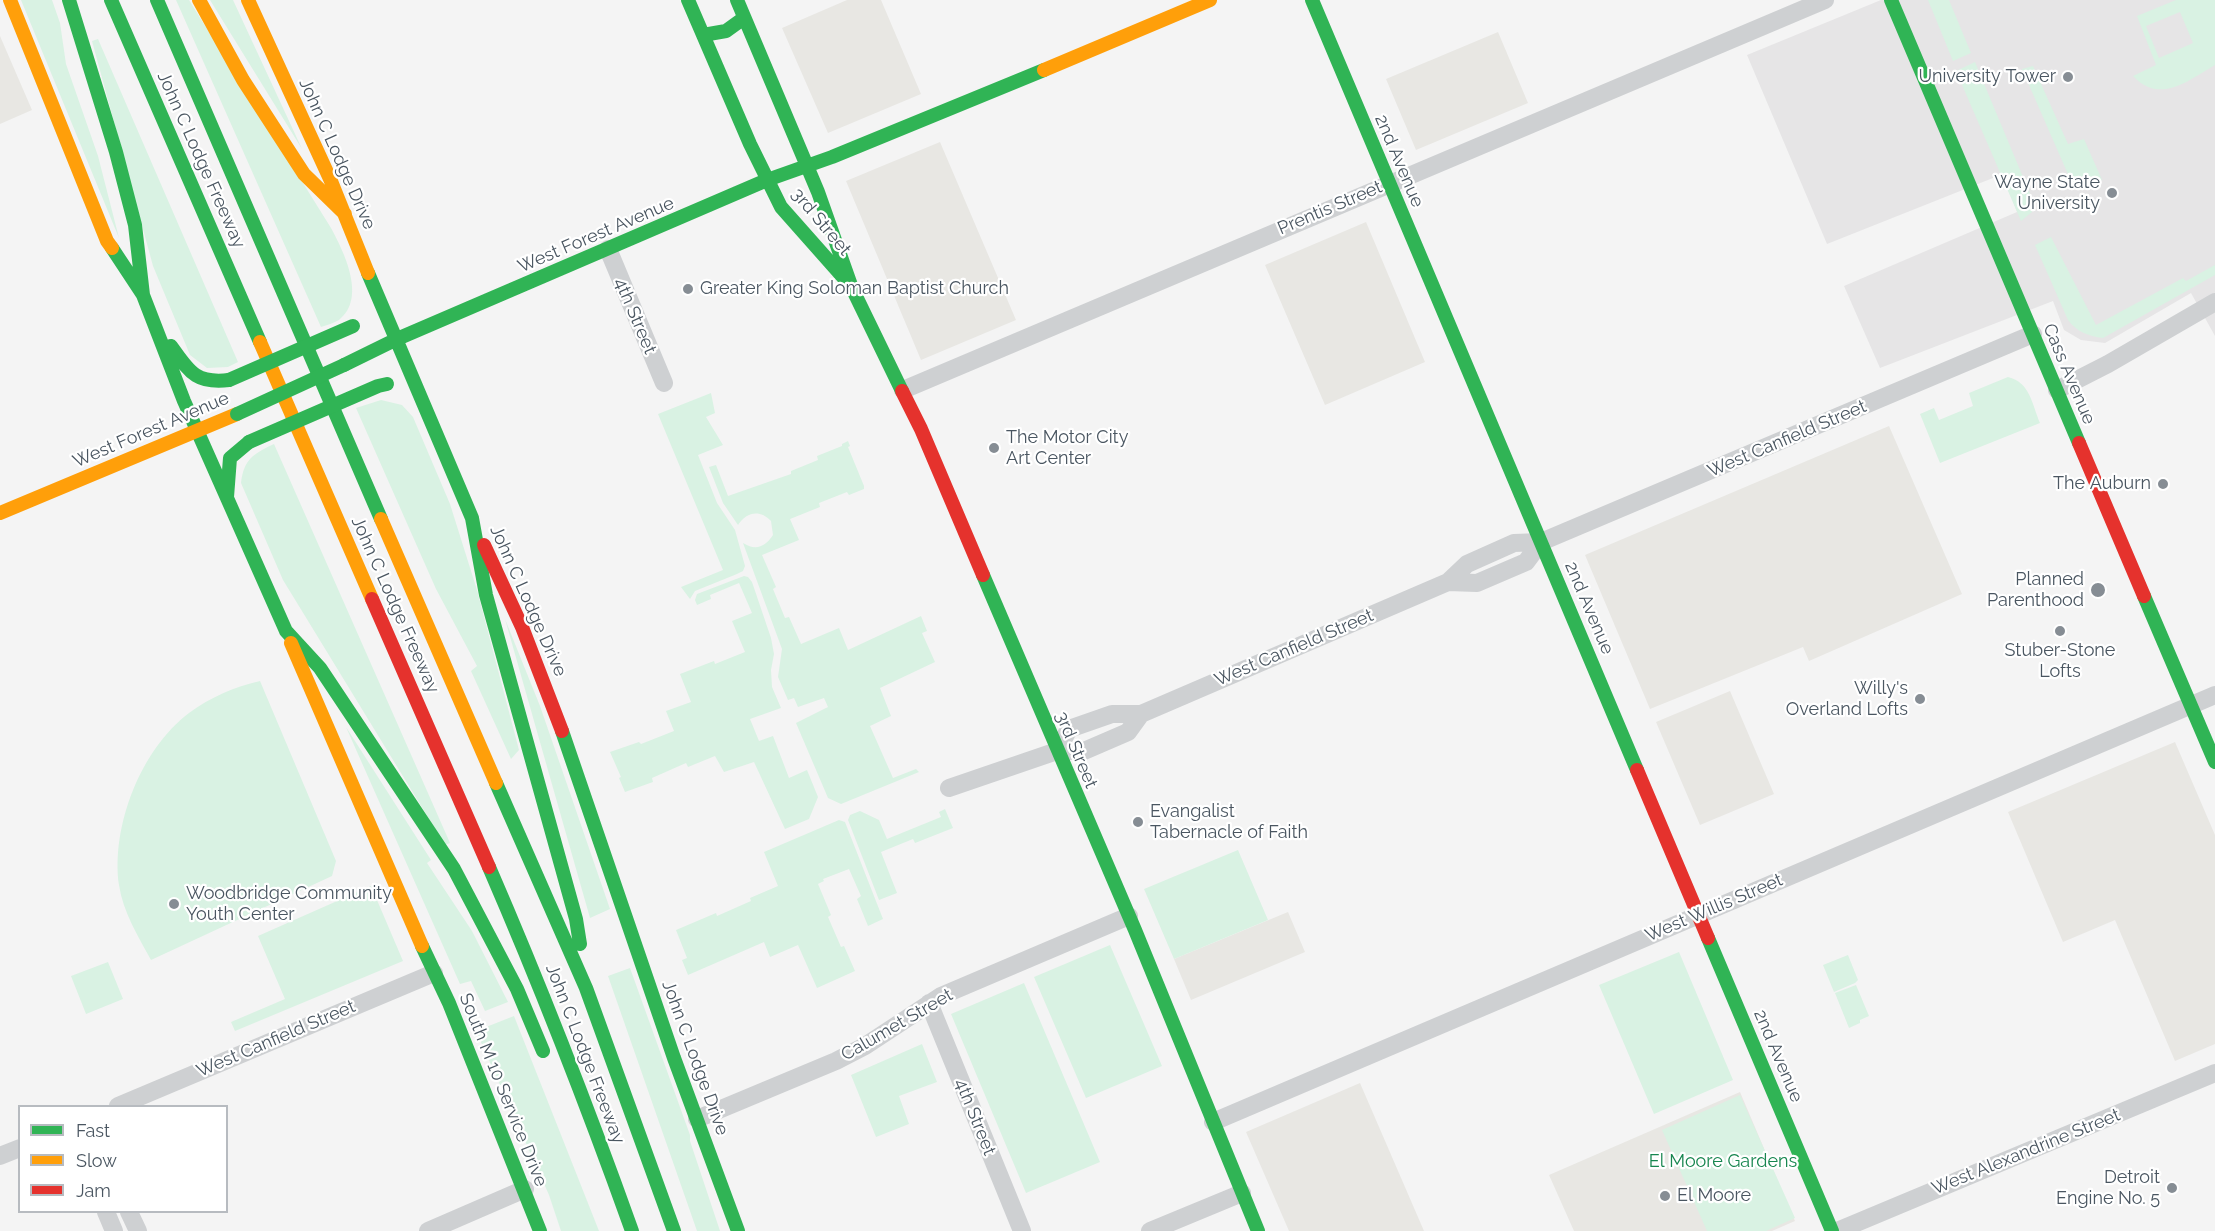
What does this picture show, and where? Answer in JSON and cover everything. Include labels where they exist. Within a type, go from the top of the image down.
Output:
[{"type":"main road","points":[[9,0],[107,241],[143,295]]},
{"type":"main road","points":[[69,0],[116,152],[135,225],[143,295],[197,430],[286,631],[320,668],[454,869],[517,989],[549,1065]]},
{"type":"main road","name":"John C Lodge Freeway","points":[[111,0],[534,971],[587,1104],[632,1231]]},
{"type":"main road","name":"John C Lodge Freeway","points":[[158,0],[586,988],[674,1231]]},
{"type":"main road","points":[[199,0],[243,80],[304,174],[345,214]]},
{"type":"main road","name":"John C Lodge Drive","points":[[248,0],[345,214],[472,518],[522,627],[555,708],[738,1231]]},
{"type":"main road","name":"3rd Street","points":[[688,0],[750,144],[781,207],[852,288]]},
{"type":"main road","name":"3rd Street","points":[[737,0],[806,166],[852,288],[903,390],[1056,751],[1129,916],[1258,1231]]},
{"type":"main road","name":"West Forest Avenue","points":[[0,513],[237,414],[397,339],[767,180],[942,113],[1210,0]]},
{"type":"main road","name":"2nd Avenue","points":[[1312,0],[1832,1231]]},
{"type":"main road","name":"Cass Avenue","points":[[1892,0],[2215,762]]},
{"type":"main road","points":[[703,36],[726,31],[744,18]]},
{"type":"main road","points":[[152,320],[191,374],[211,383],[230,380],[360,317],[370,278]]},
{"type":"main road","points":[[227,497],[230,458],[249,442],[387,384],[405,386],[425,405]]},
{"type":"main road","points":[[472,518],[486,595],[576,919],[586,988]]},
{"type":"main road","name":"South M 10 Service Drive","points":[[286,631],[382,855],[449,1003],[539,1226]]},
{"type":"main road","points":[[600,1186],[625,1231]]},
{"type":"street","name":"Prentis Street","points":[[903,390],[1825,0]]},
{"type":"street","name":"4th Street","points":[[608,249],[663,383]]},
{"type":"street","points":[[2056,390],[2108,364],[2215,302]]},
{"type":"street","name":"West Canfield Street","points":[[949,788],[1056,751],[1081,752],[1128,732],[1141,714],[1448,582],[1467,564],[1504,547],[1514,543],[1541,542],[2033,334]]},
{"type":"street","name":"West Willis Street","points":[[1213,1122],[2215,695]]},
{"type":"street","name":"Calumet Street","points":[[697,1119],[836,1061],[901,1023],[929,1003],[1129,916]]},
{"type":"street","name":"West Canfield Street","points":[[123,1105],[434,973]]},
{"type":"street","name":"4th Street","points":[[929,1003],[1022,1231]]},
{"type":"street","name":"West Alexandrine Street","points":[[1837,1231],[2215,1073]]},
{"type":"street","points":[[0,1156],[18,1149]]},
{"type":"street","points":[[428,1231],[525,1189]]},
{"type":"street","points":[[1150,1231],[1242,1193]]},
{"type":"street","points":[[106,1213],[114,1231]]},
{"type":"street","points":[[129,1213],[138,1231]]},
{"type":"shaded area","points":[[847,0],[881,0],[921,94],[828,133],[782,28]]},
{"type":"shaded area","name":"Wayne State University","points":[[1881,0],[2215,0],[2215,336],[2191,293],[2105,343],[2081,340],[2064,330],[2053,301],[1880,368],[1844,286],[2017,212],[2003,174],[1827,244],[1747,55]]},
{"type":"shaded area","points":[[1498,32],[1528,103],[1416,150],[1386,79]]},
{"type":"shaded area","points":[[0,36],[32,110],[0,124]]},
{"type":"shaded area","points":[[940,142],[1016,320],[921,360],[846,181]]},
{"type":"shaded area","points":[[1366,222],[1425,362],[1325,405],[1265,265]]},
{"type":"shaded area","points":[[1889,426],[1962,594],[1809,661],[1803,647],[1650,709],[1585,555]]},
{"type":"shaded area","points":[[1730,691],[1774,794],[1700,825],[1656,722]]},
{"type":"shaded area","points":[[2175,742],[2215,835],[2215,1044],[2175,1061],[2115,920],[2063,942],[2008,812]]},
{"type":"shaded area","points":[[1288,912],[1305,952],[1191,1000],[1174,959]]},
{"type":"shaded area","points":[[1360,1083],[1424,1231],[1289,1231],[1246,1132]]},
{"type":"shaded area","points":[[1740,1092],[1795,1221],[1772,1231],[1574,1231],[1549,1175]]},
{"type":"green space","points":[[21,0],[52,0],[60,23],[66,64],[98,156],[119,238]]},
{"type":"green space","points":[[176,0],[189,0],[331,228],[347,262],[352,288],[347,311],[339,320],[321,327]]},
{"type":"green space","points":[[210,0],[233,0],[302,149]]},
{"type":"green space","points":[[1928,0],[1949,0],[1971,53],[1953,61]]},
{"type":"green space","points":[[2176,0],[2215,0],[2215,65],[2174,87],[2154,89],[2143,84],[2133,76],[2156,65],[2137,16]],"holes":[[[2180,12],[2193,43],[2159,58],[2146,26]]]},
{"type":"green space","points":[[98,39],[238,362],[228,367],[207,368],[190,355],[153,266],[92,41]]},
{"type":"green space","points":[[1975,62],[2033,201],[2032,212],[2021,221],[1956,71]]},
{"type":"green space","points":[[2033,66],[2068,144],[2084,139],[2102,180],[2088,188],[2078,190],[2074,188],[2022,69]]},
{"type":"green space","points":[[2051,237],[2096,325],[2183,278],[2186,281],[2215,265],[2215,275],[2103,338],[2092,336],[2083,333],[2068,320],[2035,245]]},
{"type":"green space","points":[[2008,377],[2026,389],[2040,423],[1940,463],[1920,414],[1934,408],[1939,420],[1973,406],[1969,393]]},
{"type":"green space","points":[[711,393],[715,413],[706,417],[723,445],[698,455],[717,503],[735,530],[745,566],[743,571],[737,574],[695,591],[690,599],[681,587],[723,570],[658,414]]},
{"type":"green space","points":[[381,400],[402,405],[413,417],[450,504],[477,590],[519,750],[511,759],[471,671],[477,666],[436,589],[356,408]]},
{"type":"green space","points":[[848,441],[850,446],[848,447],[864,489],[849,495],[847,492],[819,503],[820,507],[790,519],[799,540],[762,555],[776,587],[773,589],[785,618],[789,617],[801,644],[839,628],[848,650],[921,616],[927,631],[922,633],[935,662],[880,688],[891,716],[870,726],[893,778],[916,769],[919,772],[841,804],[828,798],[796,723],[828,707],[824,698],[798,707],[794,698],[788,700],[778,677],[782,649],[743,543],[756,547],[767,542],[773,535],[771,521],[762,515],[753,514],[745,517],[738,525],[723,503],[709,467],[716,465],[728,496],[791,474],[791,471],[818,460],[817,456],[842,446]]},
{"type":"green space","points":[[274,444],[450,843],[445,845],[283,580],[241,483],[244,468],[251,458]]},
{"type":"green space","points":[[744,576],[752,582],[771,638],[774,654],[771,670],[772,687],[781,708],[750,719],[759,741],[773,736],[789,778],[807,770],[818,797],[809,819],[785,829],[754,762],[724,772],[715,756],[688,767],[686,763],[652,778],[653,782],[625,792],[610,752],[639,742],[641,744],[674,731],[666,711],[691,702],[680,674],[745,652],[732,621],[752,613],[739,583],[710,595],[711,599],[697,605],[695,600],[697,594]]},
{"type":"green space","points":[[505,619],[540,706],[610,909],[590,918]]},
{"type":"green space","points":[[260,681],[336,861],[332,876],[151,960],[127,914],[119,885],[120,838],[133,790],[157,747],[172,728],[189,713],[223,693]]},
{"type":"green space","points":[[346,727],[431,860],[427,863],[472,931],[508,1002],[485,1011],[471,981],[460,984]]},
{"type":"green space","points":[[945,809],[953,828],[915,843],[913,839],[881,852],[897,893],[879,900],[848,820],[850,815],[860,811],[879,820],[887,839],[941,817],[939,812]]},
{"type":"green space","points":[[839,820],[845,822],[883,919],[868,926],[857,899],[861,896],[849,869],[823,879],[824,881],[818,884],[831,915],[828,917],[855,971],[817,988],[798,945],[770,957],[764,942],[688,975],[682,960],[687,958],[676,930],[716,913],[717,916],[778,886],[764,852]]},
{"type":"green space","points":[[1238,850],[1268,920],[1174,959],[1144,889]]},
{"type":"green space","points":[[371,886],[403,961],[235,1031],[231,1022],[285,999],[258,936]]},
{"type":"green space","points":[[1110,945],[1162,1066],[1086,1098],[1034,977]]},
{"type":"green space","points":[[1679,952],[1733,1080],[1654,1114],[1599,985]]},
{"type":"green space","points":[[1848,955],[1858,980],[1834,992],[1823,965]]},
{"type":"green space","points":[[108,962],[123,999],[86,1014],[71,976]]},
{"type":"green space","points":[[630,968],[690,1135],[720,1231],[697,1231],[608,976]]},
{"type":"green space","points":[[1024,983],[1100,1162],[1026,1193],[951,1014]]},
{"type":"green space","points":[[1856,985],[1869,1016],[1849,1028],[1835,993]]},
{"type":"green space","points":[[514,1016],[599,1231],[561,1231],[549,1195],[476,1031]]},
{"type":"green space","points":[[922,1044],[937,1082],[899,1096],[909,1124],[876,1137],[851,1075]]},
{"type":"green space","name":"El Moore Gardens","points":[[1740,1095],[1795,1218],[1766,1231],[1707,1231],[1662,1130]]},
{"type":"traffic: fast","points":[[69,0],[116,152],[135,225],[143,295]]},
{"type":"traffic: fast","points":[[111,0],[260,342]]},
{"type":"traffic: fast","points":[[157,0],[381,519]]},
{"type":"traffic: fast","points":[[688,0],[750,144],[781,207],[843,277]]},
{"type":"traffic: fast","points":[[737,0],[818,192],[852,288],[902,391]]},
{"type":"traffic: fast","points":[[1312,0],[1637,770]]},
{"type":"traffic: fast","points":[[1891,0],[2079,443]]},
{"type":"traffic: fast","points":[[703,35],[726,31],[744,18]]},
{"type":"traffic: fast","points":[[344,365],[397,339],[767,180],[832,157],[1044,70]]},
{"type":"traffic: fast","points":[[112,248],[143,295],[184,401],[286,631]]},
{"type":"traffic: fast","points":[[368,273],[472,518]]},
{"type":"traffic: fast","points":[[229,380],[353,326]]},
{"type":"traffic: fast","points":[[171,346],[188,369],[200,378],[217,381],[229,380]]},
{"type":"traffic: fast","points":[[237,414],[344,365]]},
{"type":"traffic: fast","points":[[249,442],[387,384]]},
{"type":"traffic: fast","points":[[227,497],[230,458],[249,442]]},
{"type":"traffic: fast","points":[[472,518],[486,595],[576,919],[580,944]]},
{"type":"traffic: fast","points":[[983,575],[1135,930],[1258,1231]]},
{"type":"traffic: fast","points":[[2144,596],[2215,762]]},
{"type":"traffic: fast","points":[[286,631],[320,668],[454,869],[517,989],[543,1051]]},
{"type":"traffic: fast","points":[[562,731],[674,1058],[738,1231]]},
{"type":"traffic: fast","points":[[496,783],[586,988],[674,1231]]},
{"type":"traffic: fast","points":[[489,867],[564,1048],[632,1231]]},
{"type":"traffic: fast","points":[[1708,938],[1832,1231]]},
{"type":"traffic: fast","points":[[422,946],[449,1003],[540,1231]]},
{"type":"traffic: slow","points":[[10,0],[107,241],[112,248]]},
{"type":"traffic: slow","points":[[199,0],[243,80],[304,174],[345,214]]},
{"type":"traffic: slow","points":[[248,0],[331,181],[368,273]]},
{"type":"traffic: slow","points":[[1044,70],[1210,0]]},
{"type":"traffic: slow","points":[[260,342],[372,599]]},
{"type":"traffic: slow","points":[[0,513],[237,414]]},
{"type":"traffic: slow","points":[[381,519],[496,783]]},
{"type":"traffic: slow","points":[[291,643],[422,946]]},
{"type":"traffic: jam","points":[[902,391],[921,429],[983,575]]},
{"type":"traffic: jam","points":[[2079,443],[2144,596]]},
{"type":"traffic: jam","points":[[484,545],[522,627],[562,731]]},
{"type":"traffic: jam","points":[[372,599],[489,867]]},
{"type":"traffic: jam","points":[[1637,770],[1708,938]]},
{"type":"place","name":"University Tower","points":[[2068,77]]},
{"type":"place","name":"Wayne State University","points":[[2112,193]]},
{"type":"place","name":"Greater King Soloman Baptist Church","points":[[688,289]]},
{"type":"place","name":"The Motor City Art Center","points":[[994,448]]},
{"type":"place","name":"The Auburn","points":[[2163,484]]},
{"type":"place","name":"Planned Parenthood","points":[[2098,590]]},
{"type":"place","name":"Stuber-Stone Lofts","points":[[2060,631]]},
{"type":"place","name":"Willy's Overland Lofts","points":[[1920,699]]},
{"type":"place","name":"Evangalist Tabernacle of Faith","points":[[1138,822]]},
{"type":"place","name":"Woodbridge Community Youth Center","points":[[174,904]]},
{"type":"place","name":"Detroit Engine No. 5","points":[[2172,1188]]},
{"type":"place","name":"El Moore","points":[[1665,1196]]}]
